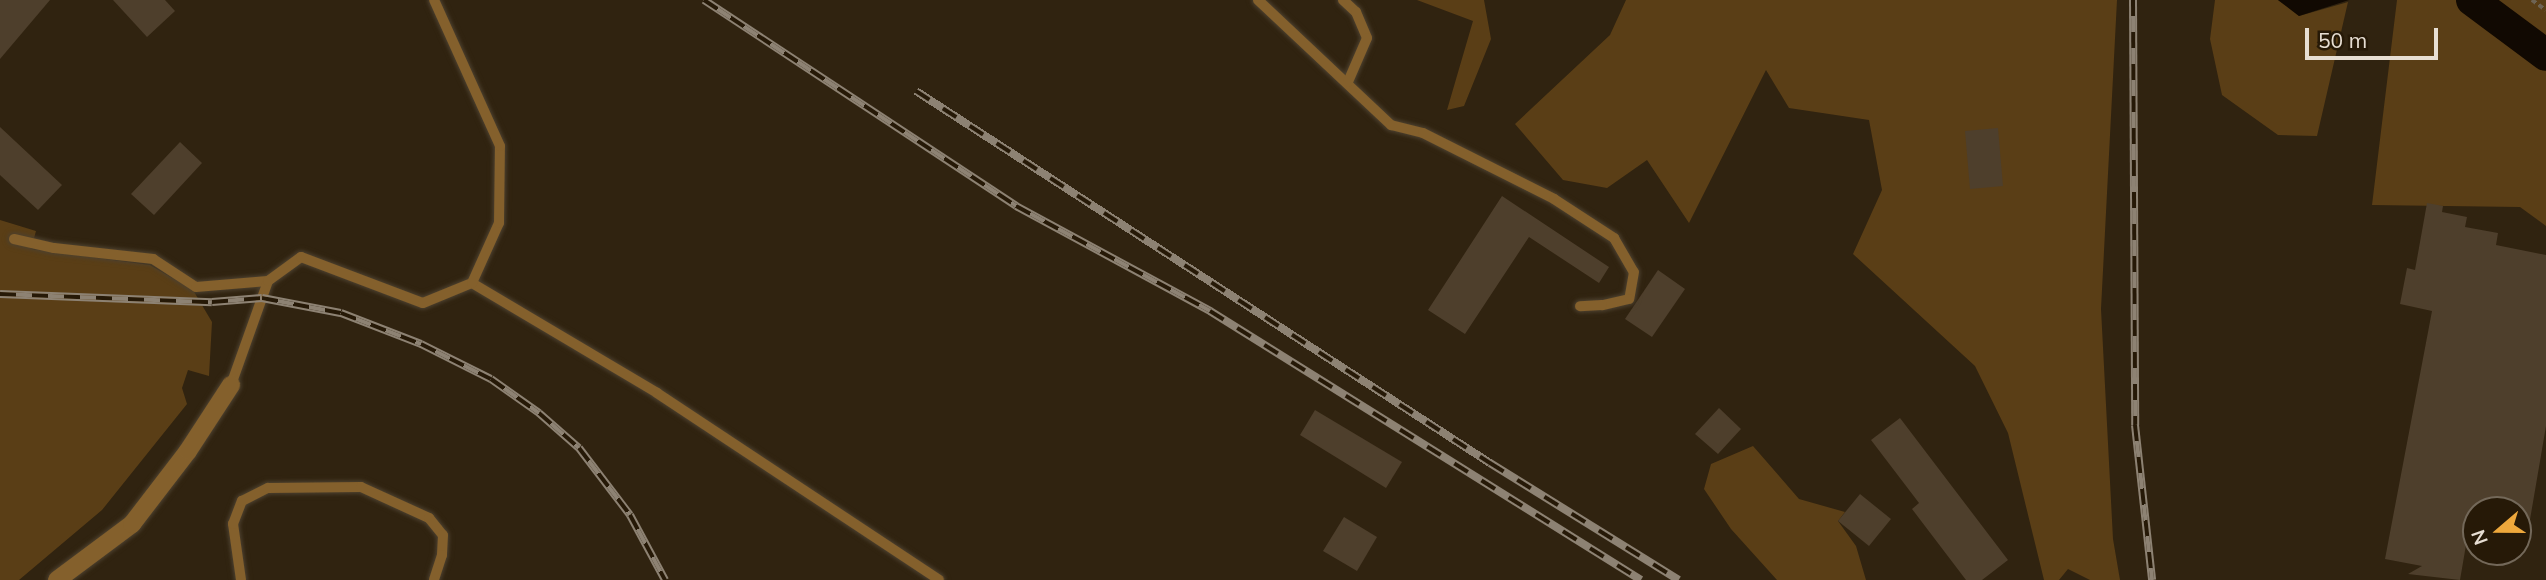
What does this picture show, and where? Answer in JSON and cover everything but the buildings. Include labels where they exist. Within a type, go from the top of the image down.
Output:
[{"type":"street","points":[[57,580],[132,524],[188,451],[231,385]]},
{"type":"lane","points":[[14,239],[54,248],[153,259],[196,286],[268,281],[301,257],[423,303],[472,283],[499,223],[500,146],[434,0]]},
{"type":"lane","points":[[1258,0],[1391,125],[1423,133],[1542,193],[1614,238],[1634,272],[1629,299],[1602,305],[1580,306]]},
{"type":"lane","points":[[1343,0],[1356,12],[1367,38],[1348,82]]},
{"type":"lane","points":[[231,385],[268,281]]},
{"type":"lane","points":[[472,283],[657,393],[939,580]]},
{"type":"lane","points":[[241,580],[233,524],[242,501],[268,488],[361,486],[429,518],[443,535],[442,555],[434,580]]},
{"type":"path","points":[[2532,0],[2546,10]]},
{"type":"shaded area","points":[[1417,0],[1484,0],[1491,39],[1464,106],[1447,110],[1473,21]]},
{"type":"shaded area","points":[[1626,0],[2117,0],[2101,309],[2113,539],[2120,580],[2090,580],[2068,569],[2059,580],[2044,580],[2008,433],[1975,366],[1853,254],[1882,190],[1869,120],[1789,108],[1766,70],[1689,223],[1647,160],[1607,188],[1563,180],[1515,124],[1610,35]]},
{"type":"shaded area","points":[[2215,0],[2278,0],[2299,16],[2348,2],[2317,136],[2278,135],[2222,95],[2210,39]]},
{"type":"shaded area","points":[[2278,0],[2349,0],[2299,16]]},
{"type":"shaded area","points":[[2397,0],[2546,0],[2546,226],[2520,207],[2372,205]]},
{"type":"shaded area","points":[[0,220],[36,231],[31,249],[150,265],[193,290],[212,322],[209,376],[188,370],[182,388],[187,404],[102,510],[19,580],[0,580]]},
{"type":"shaded area","points":[[1753,446],[1799,499],[1845,512],[1838,521],[1856,546],[1866,580],[1777,580],[1731,529],[1704,489],[1711,464]]},
{"type":"waterway","points":[[2472,0],[2546,55]]},
{"type":"railway","points":[[704,0],[1016,206],[1210,311],[1641,580]]},
{"type":"railway","points":[[2133,0],[2135,425],[2152,580]]},
{"type":"railway","points":[[916,91],[1490,463],[1679,580]]},
{"type":"railway","points":[[0,294],[212,302],[262,298],[341,313],[421,344],[491,379],[539,413],[579,448],[630,515],[665,580]]}]
